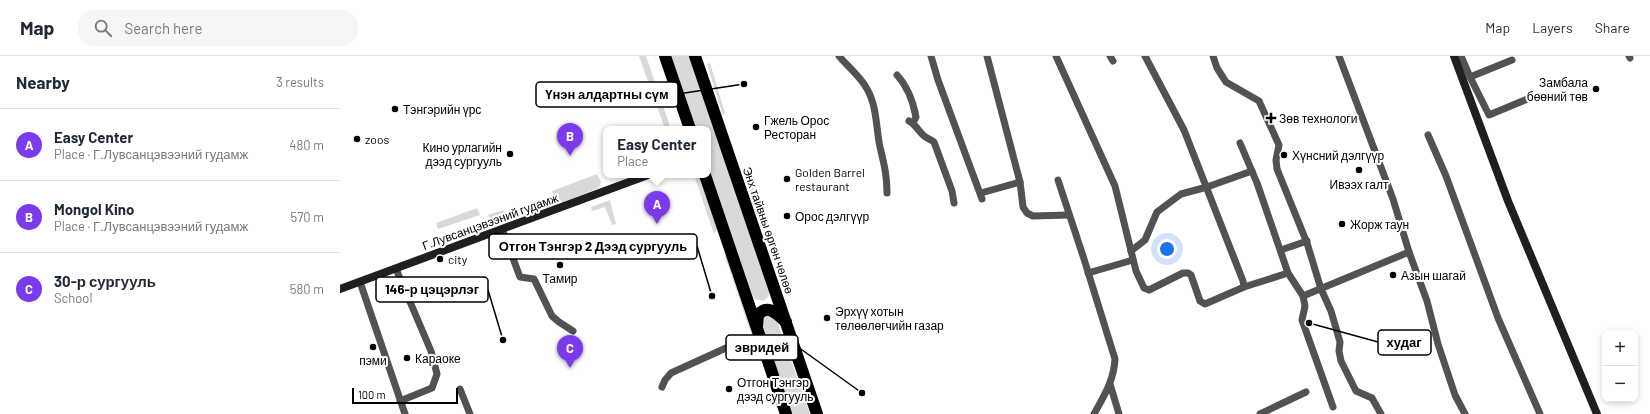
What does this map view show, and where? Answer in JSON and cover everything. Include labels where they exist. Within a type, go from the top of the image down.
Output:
[{"type":"highway","points":[[665,56],[689,126]]},
{"type":"highway","name":"Энх тайвны өргөн чөлөө","points":[[695,56],[817,414]]},
{"type":"highway","points":[[706,178],[786,414]]},
{"type":"highway","points":[[747,297],[755,304],[764,306],[772,299],[774,285]]},
{"type":"highway","points":[[759,332],[758,315],[765,310],[771,310],[786,322]]},
{"type":"street","points":[[839,56],[866,87],[871,97],[887,174],[888,193]]},
{"type":"street","points":[[931,56],[946,101],[982,196],[1020,182]]},
{"type":"street","points":[[987,56],[1020,182],[1023,206],[1027,213],[1033,216],[1069,215]]},
{"type":"street","points":[[1056,56],[1115,186],[1136,271],[1146,290],[1183,273],[1188,273],[1191,275],[1202,303],[1205,304],[1244,287],[1288,273]]},
{"type":"street","points":[[1145,56],[1184,130],[1243,281],[1244,287]]},
{"type":"street","points":[[1212,56],[1217,68],[1226,82],[1259,101],[1280,145],[1276,160],[1277,169],[1307,241],[1321,289],[1331,311],[1340,342],[1339,351],[1341,361],[1356,391],[1372,398],[1381,414]]},
{"type":"street","points":[[1339,56],[1393,199],[1455,395],[1465,414]]},
{"type":"street","points":[[1454,56],[1508,201],[1597,414]]},
{"type":"street","points":[[1461,56],[1489,115],[1530,98]]},
{"type":"street","points":[[1470,77],[1512,60]]},
{"type":"street","points":[[897,75],[906,84],[916,117],[911,122],[924,137],[930,138],[934,142],[952,191],[954,202]]},
{"type":"street","points":[[1428,135],[1446,176],[1498,318],[1540,414]]},
{"type":"street","points":[[1240,144],[1252,171],[1288,273],[1303,296],[1305,306],[1302,320],[1333,407]]},
{"type":"street","points":[[1131,251],[1145,240],[1157,212],[1181,194],[1207,187],[1252,171]]},
{"type":"street","name":"Г.Лувсанцэвээний гудамж","points":[[340,289],[640,178]]},
{"type":"street","points":[[1058,180],[1115,359],[1115,371],[1110,384],[1094,414]]},
{"type":"street","points":[[502,229],[520,277],[534,279],[552,316],[573,331]]},
{"type":"street","points":[[1281,250],[1307,241]]},
{"type":"street","points":[[1303,296],[1409,252]]},
{"type":"street","points":[[1088,273],[1133,260]]},
{"type":"street","points":[[396,269],[431,351],[437,374],[432,388],[400,401]]},
{"type":"street","points":[[360,282],[405,414]]},
{"type":"street","points":[[662,387],[665,380],[671,373],[759,332]]},
{"type":"street","points":[[1110,384],[1119,414]]},
{"type":"street","points":[[460,389],[470,414]]},
{"type":"street","points":[[1260,414],[1306,392]]},
{"type":"shaded area","points":[[639,56],[646,56],[670,126],[664,126]]},
{"type":"shaded area","points":[[671,56],[689,56],[769,290],[769,296],[763,301],[755,299],[752,294],[711,174],[711,126],[695,126]]},
{"type":"shaded area","points":[[710,63],[725,113],[723,116],[707,64]]},
{"type":"shaded area","points":[[597,174],[601,182],[599,188],[563,202],[557,199],[552,191]]},
{"type":"shaded area","points":[[695,178],[700,178],[717,229],[714,234]]},
{"type":"shaded area","points":[[750,186],[753,186],[768,235],[766,238]]},
{"type":"shaded area","points":[[610,200],[616,224],[612,225],[605,207],[592,211],[591,207]]},
{"type":"shaded area","points":[[477,208],[480,215],[438,229],[436,223]]},
{"type":"shaded area","points":[[503,210],[506,217],[504,223],[497,226],[493,225],[488,215]]},
{"type":"shaded area","points":[[728,256],[754,333],[752,336],[725,257]]},
{"type":"shaded area","points":[[764,312],[775,316],[810,414],[791,414],[760,324]]},
{"type":"place","name":"Үнэн алдартны сүм","points":[[744,84]]},
{"type":"place","name":"Замбала бөөний төв","points":[[1596,89]]},
{"type":"place","name":"Тэнгэрийн үрс","points":[[395,109]]},
{"type":"place","name":"Зөв технологи","points":[[1271,118]]},
{"type":"place","name":"Гжель Орос Ресторан","points":[[756,127]]},
{"type":"place","name":"zoos","points":[[357,139]]},
{"type":"place","name":"Кино урлагийн дээд сургууль","points":[[510,154]]},
{"type":"place","name":"Хүнсний дэлгүүр","points":[[1284,155]]},
{"type":"place","name":"Mongol Kino","points":[[570,156]]},
{"type":"place","name":"Ивээх галт","points":[[1359,170]]},
{"type":"place","name":"Golden Barrel restaurant","points":[[787,179]]},
{"type":"place","name":"Орос дэлгүүр","points":[[787,216]]},
{"type":"place","name":"Easy Center","points":[[657,224]]},
{"type":"place","name":"Жорж таун","points":[[1342,224]]},
{"type":"place","name":"city","points":[[440,259]]},
{"type":"place","name":"Тамир","points":[[560,265]]},
{"type":"place","name":"Азын шагай","points":[[1393,275]]},
{"type":"place","name":"Отгон Тэнгэр 2 Дээд сургууль","points":[[712,296]]},
{"type":"place","name":"Эрхүү хотын төлөөлөгчийн газар","points":[[827,318]]},
{"type":"place","name":"худаг","points":[[1309,323]]},
{"type":"place","name":"146-р цэцэрлэг","points":[[503,340]]},
{"type":"place","name":"пэми","points":[[373,347]]},
{"type":"place","name":"Караоке","points":[[407,358]]},
{"type":"place","name":"30-р сургууль","points":[[570,368]]},
{"type":"place","name":"Отгон Тэнгэр дээд сургууль","points":[[729,389]]},
{"type":"place","name":"эвридей","points":[[862,393]]}]
